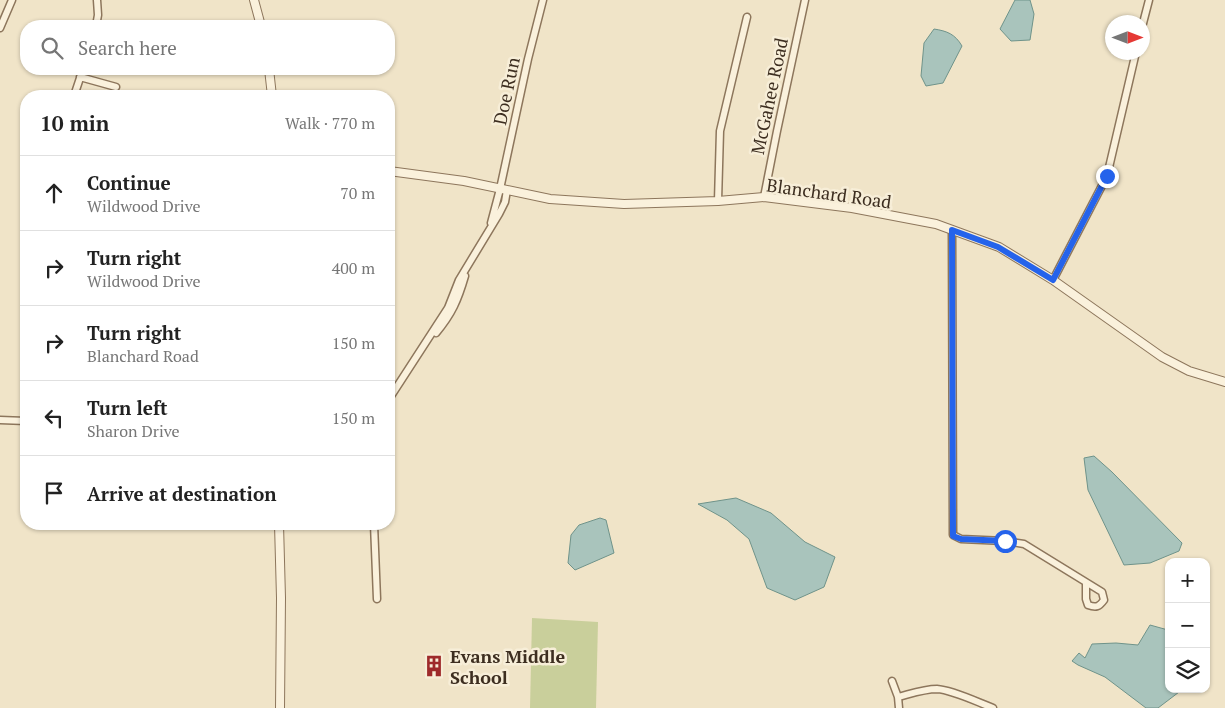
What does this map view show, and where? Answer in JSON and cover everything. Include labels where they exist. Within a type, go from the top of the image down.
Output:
[{"type":"street","points":[[0,28],[12,0]]},
{"type":"street","points":[[97,0],[97,20]]},
{"type":"street","points":[[254,0],[259,20]]},
{"type":"street","name":"Doe Run","points":[[395,390],[426,343],[437,332],[454,308],[470,262],[489,230],[504,190],[528,59],[543,0]]},
{"type":"street","name":"McGahee Road","points":[[764,198],[776,131],[805,0]]},
{"type":"street","points":[[1145,15],[1149,0]]},
{"type":"street","points":[[718,201],[720,131],[747,17]]},
{"type":"street","points":[[1053,280],[1107,176],[1134,60]]},
{"type":"street","points":[[270,75],[271,90]]},
{"type":"street","points":[[76,90],[80,77],[116,87]]},
{"type":"street","name":"Blanchard Road","points":[[395,172],[464,181],[550,199],[624,204],[764,198],[852,208],[936,224],[998,247],[1053,280],[1162,357],[1189,371],[1225,382]]},
{"type":"street","points":[[952,230],[953,536],[961,539],[1024,544],[1086,583]]},
{"type":"street","points":[[0,420],[20,421]]},
{"type":"street","points":[[279,530],[281,598],[280,708]]},
{"type":"street","points":[[374,530],[377,599]]},
{"type":"street","points":[[892,681],[898,697],[899,708]]},
{"type":"street","points":[[898,697],[919,691],[938,689],[993,708]]},
{"type":"green space","points":[[532,618],[598,622],[596,708],[530,708]]},
{"type":"water","points":[[1015,0],[1030,0],[1034,14],[1030,40],[1011,41],[1000,29]]},
{"type":"water","points":[[934,29],[950,34],[962,46],[943,83],[926,86],[921,76],[924,43]]},
{"type":"water","points":[[1094,456],[1182,543],[1179,551],[1150,563],[1124,565],[1088,490],[1084,458]]},
{"type":"water","points":[[736,498],[771,513],[805,542],[835,557],[824,587],[795,600],[767,588],[749,539],[727,520],[698,504]]},
{"type":"water","points":[[600,518],[606,520],[614,553],[575,570],[568,563],[571,535],[579,525]]},
{"type":"water","points":[[1150,625],[1165,629],[1165,693],[1178,693],[1158,708],[1146,708],[1105,677],[1072,661],[1079,653],[1085,658],[1092,644],[1116,643],[1138,645]]},
{"type":"place","name":"Evans Middle School","points":[[434,666]]},
{"type":"route","points":[[1005,541],[961,539],[953,536],[952,230],[998,247],[1053,280],[1107,176]]}]
